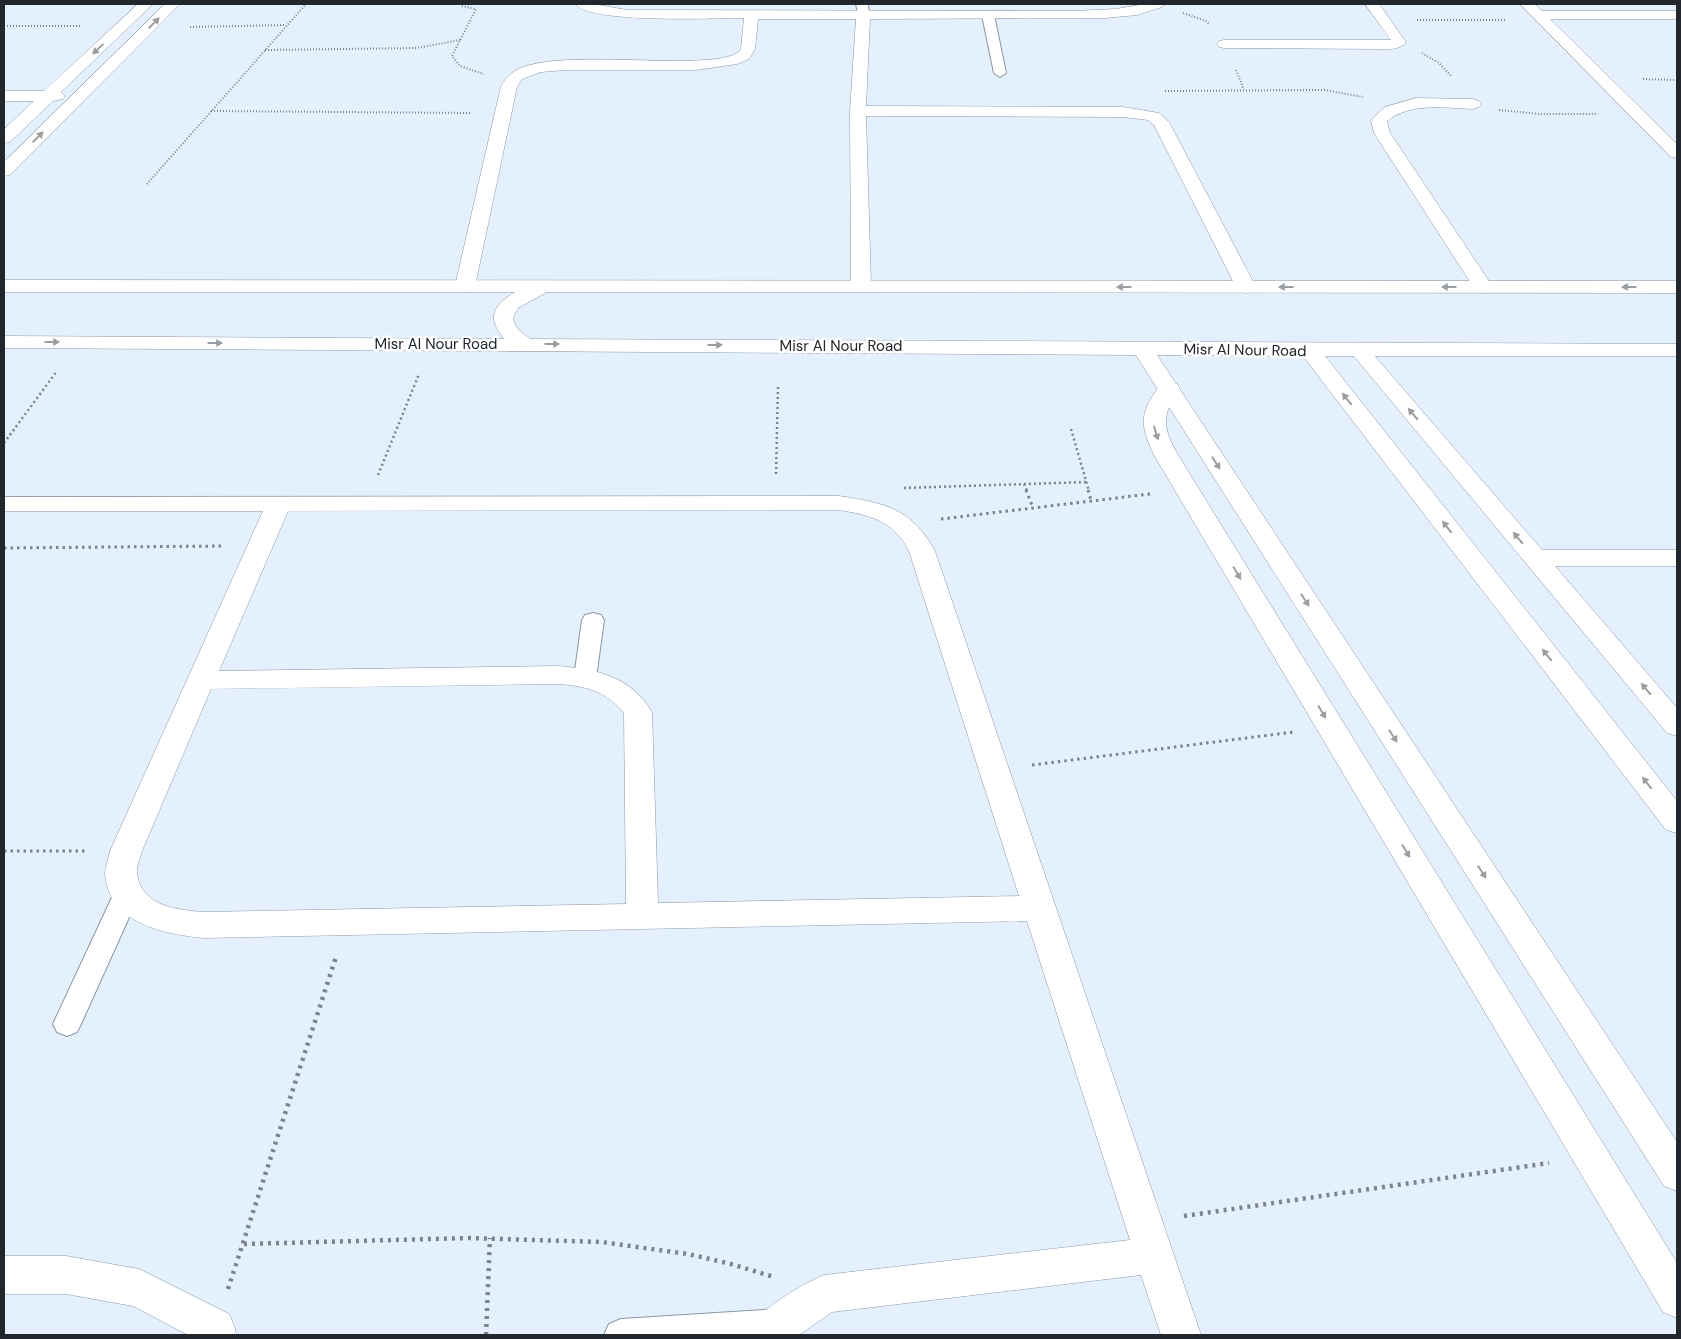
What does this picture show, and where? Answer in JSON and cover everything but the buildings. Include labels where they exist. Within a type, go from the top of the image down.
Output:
[{"type":"street","points":[[4,138],[146,4]]},
{"type":"street","points":[[4,171],[173,4]]},
{"type":"street","points":[[582,4],[591,8],[626,14],[751,15],[862,9],[988,15],[1114,14],[1148,8],[1157,4]]},
{"type":"street","points":[[1224,44],[1393,45],[1399,42],[1372,4]]},
{"type":"street","points":[[1527,4],[1677,152]]},
{"type":"street","points":[[861,286],[858,111],[862,9]]},
{"type":"street","points":[[466,286],[508,86],[517,76],[538,68],[565,64],[696,65],[732,61],[744,56],[748,50],[751,15]]},
{"type":"street","points":[[1541,18],[1677,15]]},
{"type":"street","points":[[4,96],[80,96]]},
{"type":"street","points":[[1473,104],[1416,103],[1391,110],[1379,120],[1382,133],[1483,287]]},
{"type":"street","points":[[858,111],[1123,112],[1146,115],[1161,122],[1246,287]]},
{"type":"street","points":[[4,286],[1483,287],[1675,285]]},
{"type":"street","points":[[524,344],[510,336],[503,325],[504,314],[512,303],[526,293],[546,286]]},
{"type":"street","name":"Misr Al Nour Road","points":[[4,342],[524,344],[1310,351],[1677,350]]},
{"type":"street","points":[[1142,349],[1677,1174]]},
{"type":"street","points":[[1310,351],[1677,822]]},
{"type":"street","points":[[1360,351],[1677,726]]},
{"type":"street","points":[[1168,389],[1156,404],[1152,420],[1157,439],[1677,1299]]},
{"type":"street","points":[[279,503],[126,850],[121,873],[127,893],[144,911],[171,922],[204,925],[1038,908]]},
{"type":"street","points":[[4,504],[839,503],[863,506],[885,514],[903,524],[916,536],[922,551],[1038,908],[1181,1335]]},
{"type":"street","points":[[1535,558],[1677,558]]},
{"type":"street","points":[[201,680],[559,675],[585,678],[609,685],[627,696],[638,712],[642,917]]},
{"type":"street","points":[[775,1330],[824,1294],[1148,1238]]},
{"type":"street","points":[[4,1275],[66,1275],[139,1288],[215,1332]]},
{"type":"lane","points":[[988,15],[1000,73]]},
{"type":"lane","points":[[585,678],[593,620]]},
{"type":"lane","points":[[67,1024],[127,893]]},
{"type":"lane","points":[[621,1335],[775,1330]]},
{"type":"path","points":[[147,184],[306,4]]},
{"type":"path","points":[[462,4],[460,6],[476,9],[452,56],[460,66],[484,74],[517,76]]},
{"type":"path","points":[[1384,20],[1541,18]]},
{"type":"path","points":[[150,27],[287,25]]},
{"type":"path","points":[[4,26],[123,26]]},
{"type":"path","points":[[265,50],[417,48],[460,40]]},
{"type":"path","points":[[1393,45],[1433,58],[1444,66],[1473,104],[1494,110],[1532,114],[1638,114]]},
{"type":"path","points":[[1123,112],[1128,101],[1146,93],[1173,90],[1325,90],[1375,100],[1391,110]]},
{"type":"path","points":[[211,111],[503,113]]},
{"type":"path","points":[[4,443],[78,342]]},
{"type":"path","points":[[366,503],[431,344]]},
{"type":"path","points":[[776,502],[778,386]]},
{"type":"path","points":[[1070,430],[1091,500]]},
{"type":"path","points":[[863,506],[876,494],[897,488],[1086,482]]},
{"type":"path","points":[[1024,484],[1033,508]]},
{"type":"path","points":[[903,524],[1187,490]]},
{"type":"path","points":[[4,548],[260,546]]},
{"type":"path","points":[[993,770],[1332,728]]},
{"type":"path","points":[[4,851],[126,850]]},
{"type":"path","points":[[215,1332],[346,923]]},
{"type":"path","points":[[1148,1238],[1592,1157]]},
{"type":"path","points":[[244,1244],[490,1238],[601,1240],[677,1251],[750,1268],[824,1294]]},
{"type":"path","points":[[486,1335],[490,1238]]}]
